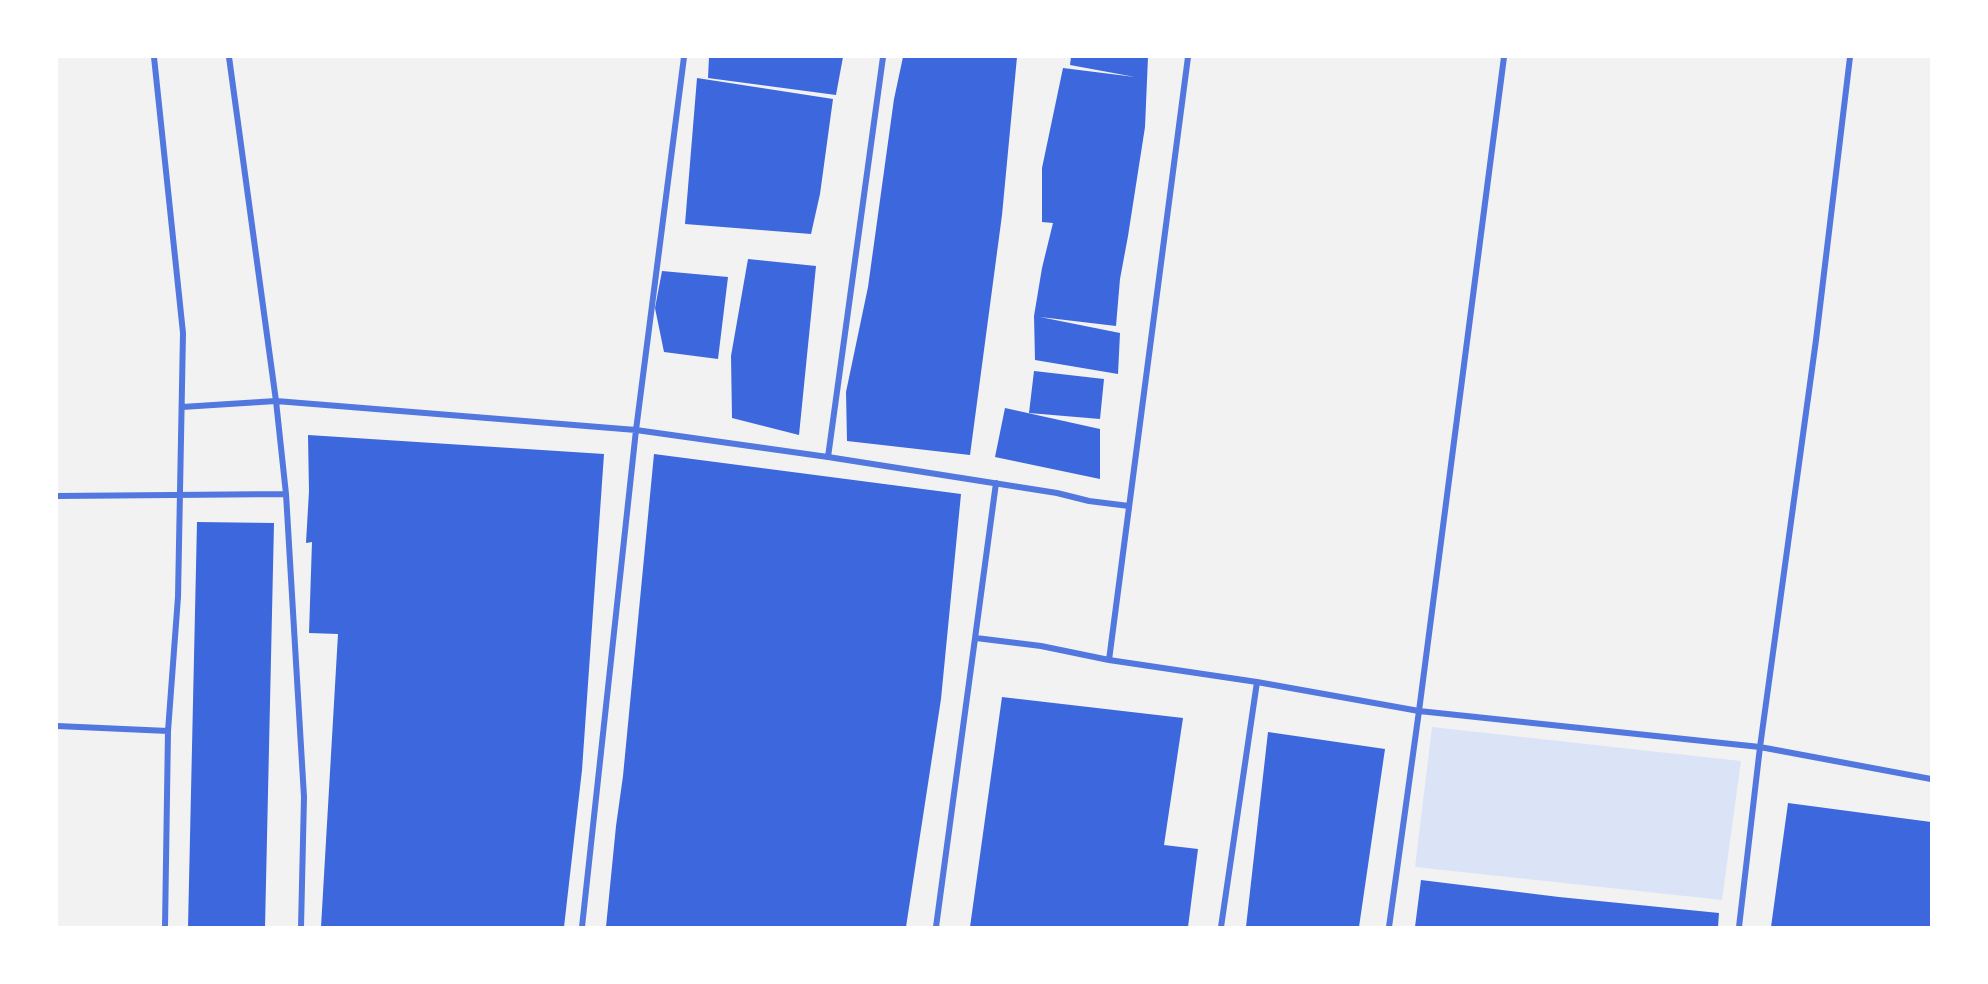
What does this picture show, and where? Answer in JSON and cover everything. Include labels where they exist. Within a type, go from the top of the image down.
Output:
[{"type":"street","points":[[154,57],[183,333],[178,597],[168,731],[165,927]]},
{"type":"street","points":[[229,57],[276,401],[286,494],[304,797],[301,927]]},
{"type":"street","points":[[582,927],[636,430],[684,57]]},
{"type":"street","points":[[828,457],[883,57]]},
{"type":"street","points":[[1109,660],[1188,57]]},
{"type":"street","points":[[1389,927],[1504,57]]},
{"type":"street","points":[[1739,927],[1760,747],[1816,340],[1850,57]]},
{"type":"street","points":[[182,407],[276,401],[636,430],[828,457],[1129,506]]},
{"type":"street","points":[[936,927],[996,483]]},
{"type":"street","points":[[57,496],[286,494]]},
{"type":"street","points":[[976,638],[1041,646],[1109,660],[1257,682],[1419,711],[1760,747],[1931,779]]},
{"type":"street","points":[[1221,927],[1257,682]]},
{"type":"street","points":[[57,726],[168,731]]},
{"type":"shaded area","points":[[1432,727],[1741,761],[1722,900],[1415,867]]},
{"type":"building","points":[[709,57],[843,57],[836,95],[708,78]]},
{"type":"building","points":[[903,57],[1017,57],[1002,215],[970,455],[847,441],[846,392],[868,287],[894,99]]},
{"type":"building","points":[[1071,57],[1148,57],[1145,127],[1120,279],[1116,326],[1040,317],[1120,333],[1118,374],[1035,360],[1034,316],[1053,223],[1042,222],[1042,168],[1063,68],[1135,77],[1070,65]]},
{"type":"building","points":[[697,78],[833,99],[820,194],[811,234],[685,224]]},
{"type":"building","points":[[748,259],[816,266],[799,435],[732,418],[731,356]]},
{"type":"building","points":[[662,271],[728,277],[718,359],[664,352],[655,308]]},
{"type":"building","points":[[1034,371],[1104,379],[1100,419],[1029,413]]},
{"type":"building","points":[[1005,408],[1100,429],[1100,479],[995,457]]},
{"type":"building","points":[[308,435],[604,454],[582,770],[564,927],[321,927],[338,634],[309,633],[312,542],[306,543],[309,491]]},
{"type":"building","points":[[654,454],[961,494],[941,699],[906,927],[606,927]]},
{"type":"building","points":[[197,522],[274,523],[265,927],[188,927]]},
{"type":"building","points":[[1002,697],[1183,718],[1164,845],[1198,849],[1188,927],[970,927]]},
{"type":"building","points":[[1268,732],[1385,749],[1359,927],[1246,927]]},
{"type":"building","points":[[1788,803],[1931,822],[1931,927],[1771,927]]},
{"type":"building","points":[[1421,880],[1719,913],[1718,927],[1415,927]]}]
